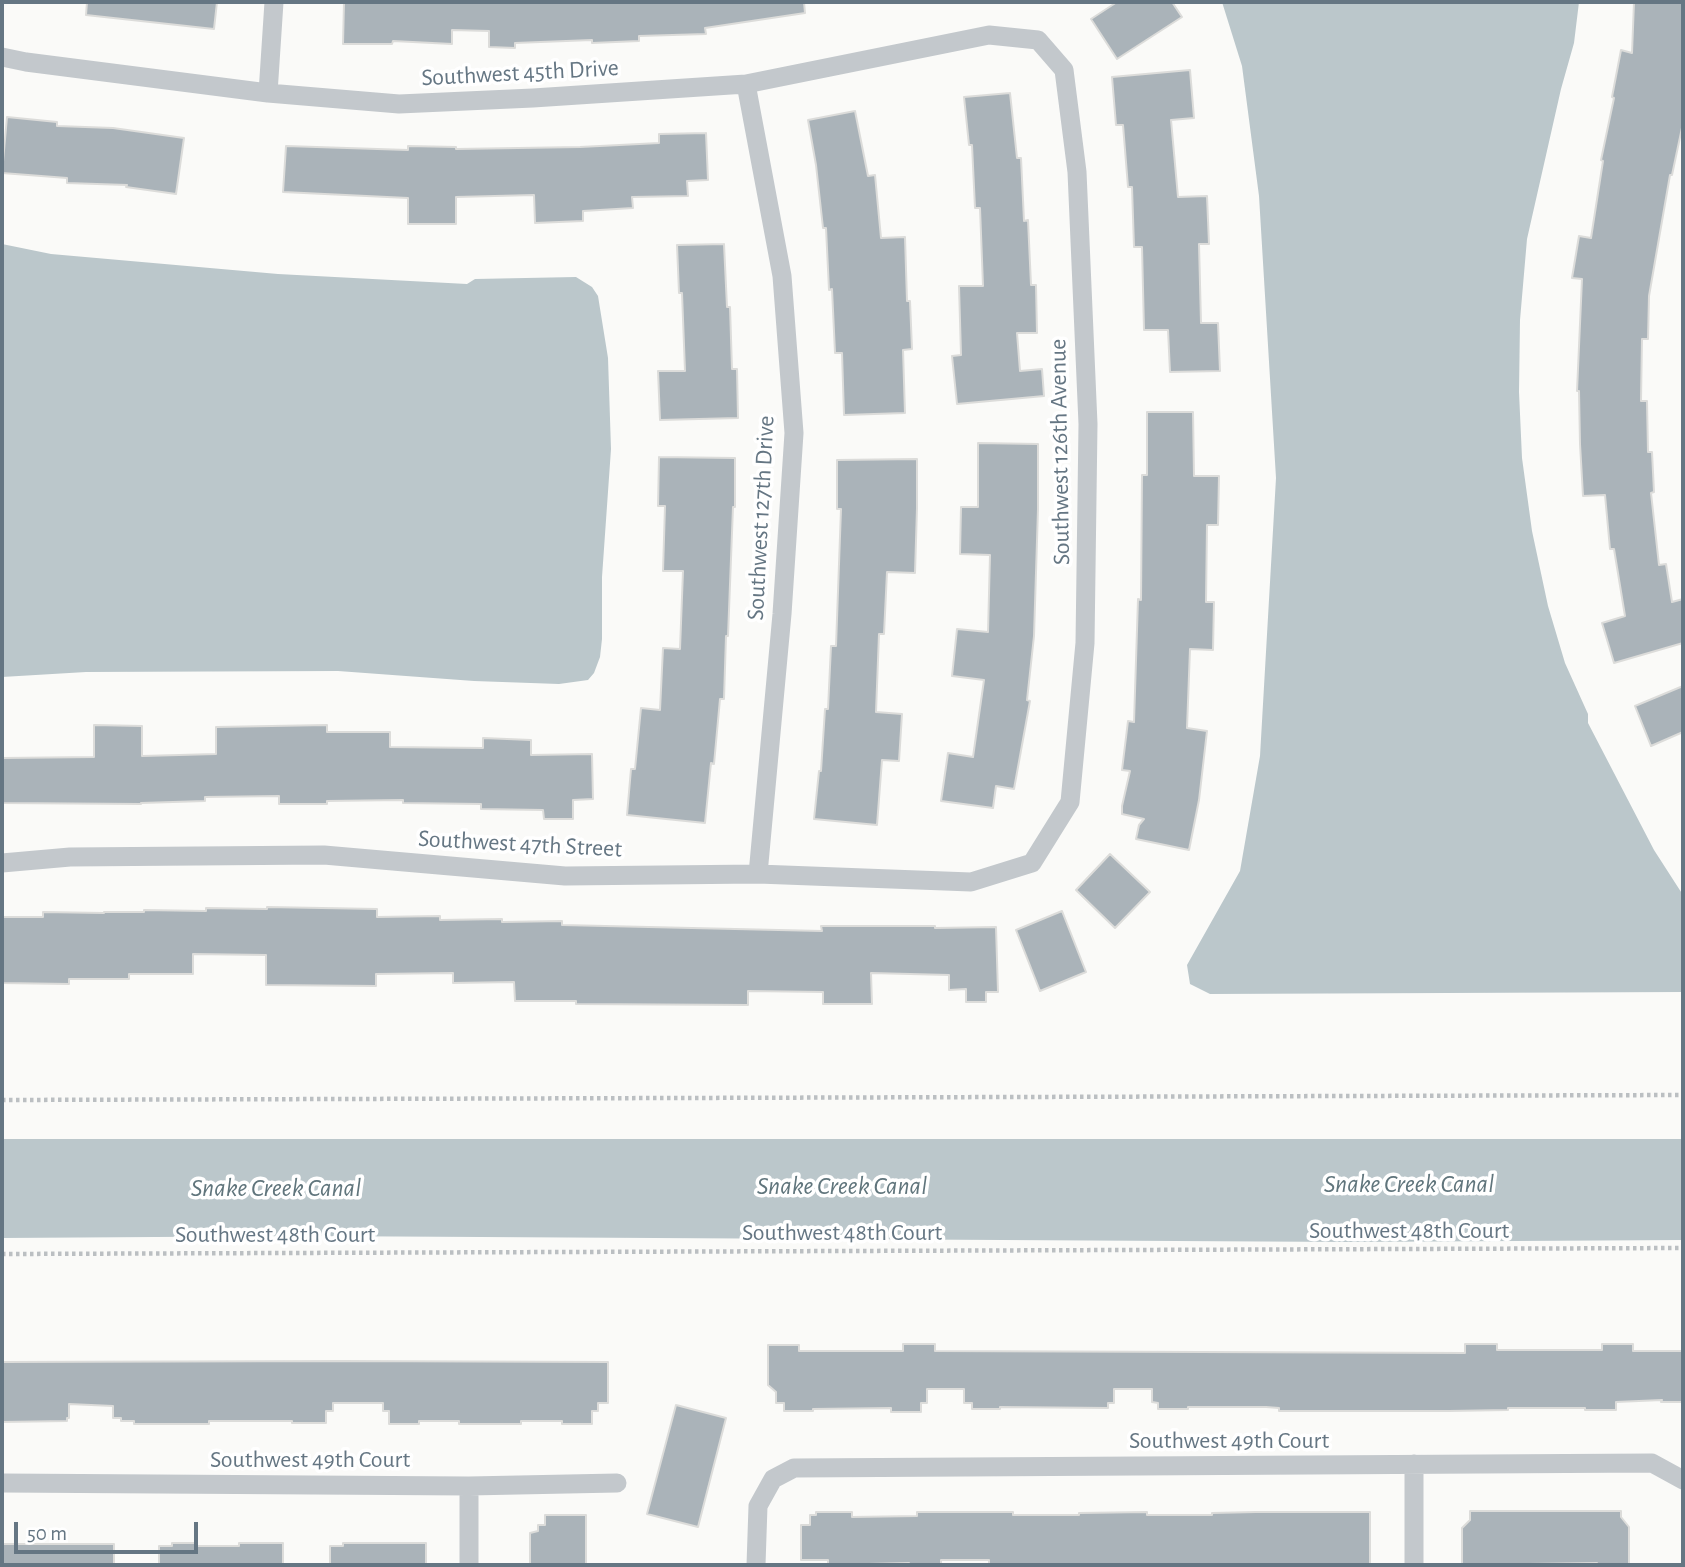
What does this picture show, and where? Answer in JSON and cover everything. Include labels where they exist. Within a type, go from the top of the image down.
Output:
[{"type":"street","points":[[268,93],[274,2]]},
{"type":"street","name":"Southwest 45th Drive","points":[[2,57],[268,93],[399,104],[746,84],[989,35],[1038,40]]},
{"type":"street","name":"Southwest 126th Avenue","points":[[1032,863],[1070,802],[1085,643],[1088,424],[1077,172],[1065,69],[1038,40]]},
{"type":"street","name":"Southwest 127th Drive","points":[[746,84],[782,276],[794,433],[782,614],[758,874]]},
{"type":"street","name":"Southwest 47th Street","points":[[2,863],[70,857],[324,855],[565,876],[758,874],[971,882],[1032,863]]},
{"type":"street","name":"Southwest 49th Court","points":[[756,1565],[758,1506],[773,1479],[794,1468],[1652,1463],[1683,1480]]},
{"type":"street","points":[[1414,1464],[1414,1565]]},
{"type":"street","name":"Southwest 49th Court","points":[[2,1483],[469,1486],[617,1483]]},
{"type":"street","points":[[469,1486],[469,1565]]},
{"type":"path","points":[[2,1100],[1683,1096]]},
{"type":"path","name":"Southwest 48th Court","points":[[2,1254],[1683,1248]]},
{"type":"water","points":[[1222,2],[1579,2],[1574,43],[1527,239],[1520,320],[1522,458],[1532,531],[1548,606],[1565,663],[1588,714],[1588,723],[1654,850],[1683,895],[1683,992],[1210,994],[1190,984],[1187,965],[1240,871],[1260,756],[1276,478],[1259,196],[1242,66]]},
{"type":"water","points":[[2,244],[51,254],[278,274],[467,284],[475,279],[576,277],[592,287],[598,296],[608,358],[611,449],[602,577],[602,639],[600,657],[594,673],[588,680],[559,684],[338,671],[86,672],[2,677]]},
{"type":"water","name":"Snake Creek Canal","points":[[2,1139],[1683,1139],[1683,1240],[1349,1242],[308,1236],[2,1238]]},
{"type":"building","points":[[87,2],[217,2],[214,29],[86,15]]},
{"type":"building","points":[[344,2],[804,2],[805,13],[705,28],[706,34],[639,36],[639,41],[515,43],[515,48],[489,47],[489,31],[452,30],[452,44],[393,41],[392,44],[343,44]]},
{"type":"building","points":[[1117,2],[1172,2],[1182,17],[1117,59],[1091,19]]},
{"type":"building","points":[[1634,2],[1683,2],[1683,123],[1670,175],[1649,296],[1648,339],[1642,339],[1641,401],[1647,401],[1648,452],[1652,452],[1654,492],[1651,493],[1659,565],[1666,564],[1672,602],[1683,599],[1683,643],[1614,663],[1602,623],[1625,616],[1614,549],[1610,549],[1605,495],[1583,496],[1577,391],[1582,279],[1572,278],[1579,236],[1591,238],[1603,161],[1601,160],[1621,50],[1632,53]]},
{"type":"building","points":[[1190,70],[1194,118],[1171,120],[1178,197],[1207,196],[1209,244],[1199,244],[1201,323],[1218,323],[1220,371],[1170,372],[1168,330],[1144,330],[1142,247],[1134,247],[1132,187],[1128,187],[1123,125],[1116,125],[1112,77]]},
{"type":"building","points":[[1010,93],[1017,158],[1021,158],[1024,221],[1028,220],[1031,285],[1036,285],[1037,333],[1017,333],[1020,371],[1042,369],[1044,396],[957,404],[952,356],[961,355],[959,286],[983,286],[980,208],[975,208],[972,145],[969,145],[964,97]]},
{"type":"building","points":[[855,111],[868,176],[875,175],[881,238],[905,237],[912,349],[903,350],[905,413],[844,415],[842,353],[835,353],[826,228],[823,228],[808,120]]},
{"type":"building","points":[[7,117],[57,122],[57,126],[113,128],[184,138],[176,194],[126,187],[127,185],[67,183],[67,178],[2,173]]},
{"type":"building","points":[[706,133],[708,180],[687,181],[688,196],[632,197],[633,208],[583,211],[583,221],[535,223],[534,195],[456,197],[456,224],[408,224],[408,198],[283,192],[286,146],[408,150],[408,146],[456,149],[580,147],[659,143],[659,134]]},
{"type":"building","points":[[724,244],[732,369],[737,369],[738,418],[660,420],[658,371],[685,371],[677,245]]},
{"type":"building","points":[[1147,412],[1193,412],[1194,476],[1219,476],[1218,525],[1207,525],[1206,602],[1214,602],[1213,650],[1190,649],[1187,728],[1207,731],[1199,800],[1189,850],[1136,839],[1139,825],[1144,819],[1122,814],[1130,771],[1122,770],[1128,721],[1134,722],[1138,599],[1141,600],[1142,475],[1147,475]]},
{"type":"building","points":[[978,443],[1038,444],[1034,636],[1027,700],[1030,701],[1014,789],[996,786],[993,808],[941,801],[948,753],[973,757],[984,680],[952,676],[957,629],[988,632],[990,555],[960,554],[961,507],[978,507]]},
{"type":"building","points":[[659,457],[735,458],[735,507],[724,699],[720,699],[705,823],[627,815],[641,708],[660,710],[663,648],[680,649],[683,571],[663,571],[665,506],[658,506]]},
{"type":"building","points":[[917,459],[915,573],[887,572],[884,634],[879,634],[876,712],[902,714],[899,761],[882,760],[877,825],[814,819],[821,771],[825,709],[828,709],[831,646],[836,646],[841,509],[837,509],[837,460]]},
{"type":"building","points":[[1683,686],[1683,732],[1651,746],[1635,706]]},
{"type":"building","points":[[94,725],[142,726],[142,756],[216,754],[216,727],[327,725],[327,732],[390,732],[390,747],[483,748],[483,738],[531,740],[531,755],[592,754],[593,799],[573,800],[573,819],[544,819],[543,810],[481,809],[481,804],[403,803],[403,800],[279,804],[279,796],[205,797],[205,801],[141,804],[2,803],[2,758],[94,757]]},
{"type":"building","points":[[1110,854],[1150,892],[1115,928],[1076,890]]},
{"type":"building","points":[[206,908],[377,909],[377,917],[440,916],[440,920],[562,921],[562,925],[822,931],[821,926],[996,927],[998,992],[986,992],[986,1002],[966,1002],[966,989],[949,990],[949,975],[871,973],[872,1004],[823,1004],[823,992],[748,991],[748,1005],[576,1004],[576,1001],[515,1001],[514,982],[453,983],[453,973],[376,974],[376,986],[266,985],[266,955],[193,954],[193,974],[129,974],[129,979],[69,979],[69,984],[2,983],[2,917],[43,917],[43,912],[206,911]]},
{"type":"building","points":[[1062,911],[1086,972],[1040,991],[1016,930]]},
{"type":"building","points":[[903,1344],[935,1344],[935,1351],[1465,1353],[1465,1344],[1497,1344],[1497,1350],[1602,1350],[1602,1344],[1633,1344],[1633,1351],[1683,1351],[1683,1402],[1616,1402],[1616,1410],[1508,1408],[1449,1411],[1279,1411],[1279,1408],[1266,1407],[1158,1409],[1158,1403],[1152,1402],[1152,1389],[1114,1389],[1114,1403],[1108,1403],[1108,1408],[972,1409],[972,1403],[964,1403],[964,1389],[927,1389],[927,1403],[921,1403],[921,1412],[891,1412],[891,1408],[784,1411],[784,1403],[776,1403],[776,1392],[768,1385],[768,1345],[799,1345],[799,1351],[903,1351]]},
{"type":"building","points":[[2,1362],[608,1362],[608,1403],[598,1403],[598,1411],[592,1411],[592,1424],[562,1424],[562,1421],[459,1424],[459,1421],[419,1421],[419,1424],[389,1424],[389,1411],[383,1411],[383,1403],[333,1403],[333,1411],[326,1411],[326,1423],[209,1421],[209,1424],[134,1424],[134,1421],[113,1418],[113,1406],[69,1404],[67,1421],[2,1422]]},
{"type":"building","points":[[676,1405],[726,1418],[698,1527],[647,1514]]},
{"type":"building","points":[[1470,1511],[1621,1511],[1621,1517],[1629,1527],[1629,1565],[1462,1565],[1462,1528],[1470,1520]]},
{"type":"building","points":[[816,1512],[852,1512],[852,1517],[917,1516],[917,1512],[1079,1515],[1147,1512],[1147,1515],[1212,1515],[1256,1512],[1370,1512],[1370,1564],[989,1565],[989,1560],[941,1560],[941,1565],[828,1565],[828,1560],[801,1560],[801,1525],[810,1525],[810,1515],[816,1515]]},
{"type":"building","points":[[545,1515],[586,1515],[586,1565],[530,1565],[530,1533],[538,1531],[538,1525],[545,1525]]},
{"type":"building","points":[[172,1543],[239,1546],[239,1543],[283,1543],[283,1565],[159,1565],[159,1546],[172,1546]]},
{"type":"building","points":[[343,1543],[426,1543],[426,1565],[330,1565],[330,1546],[343,1546]]},
{"type":"building","points":[[2,1544],[114,1544],[114,1565],[2,1565]]}]
